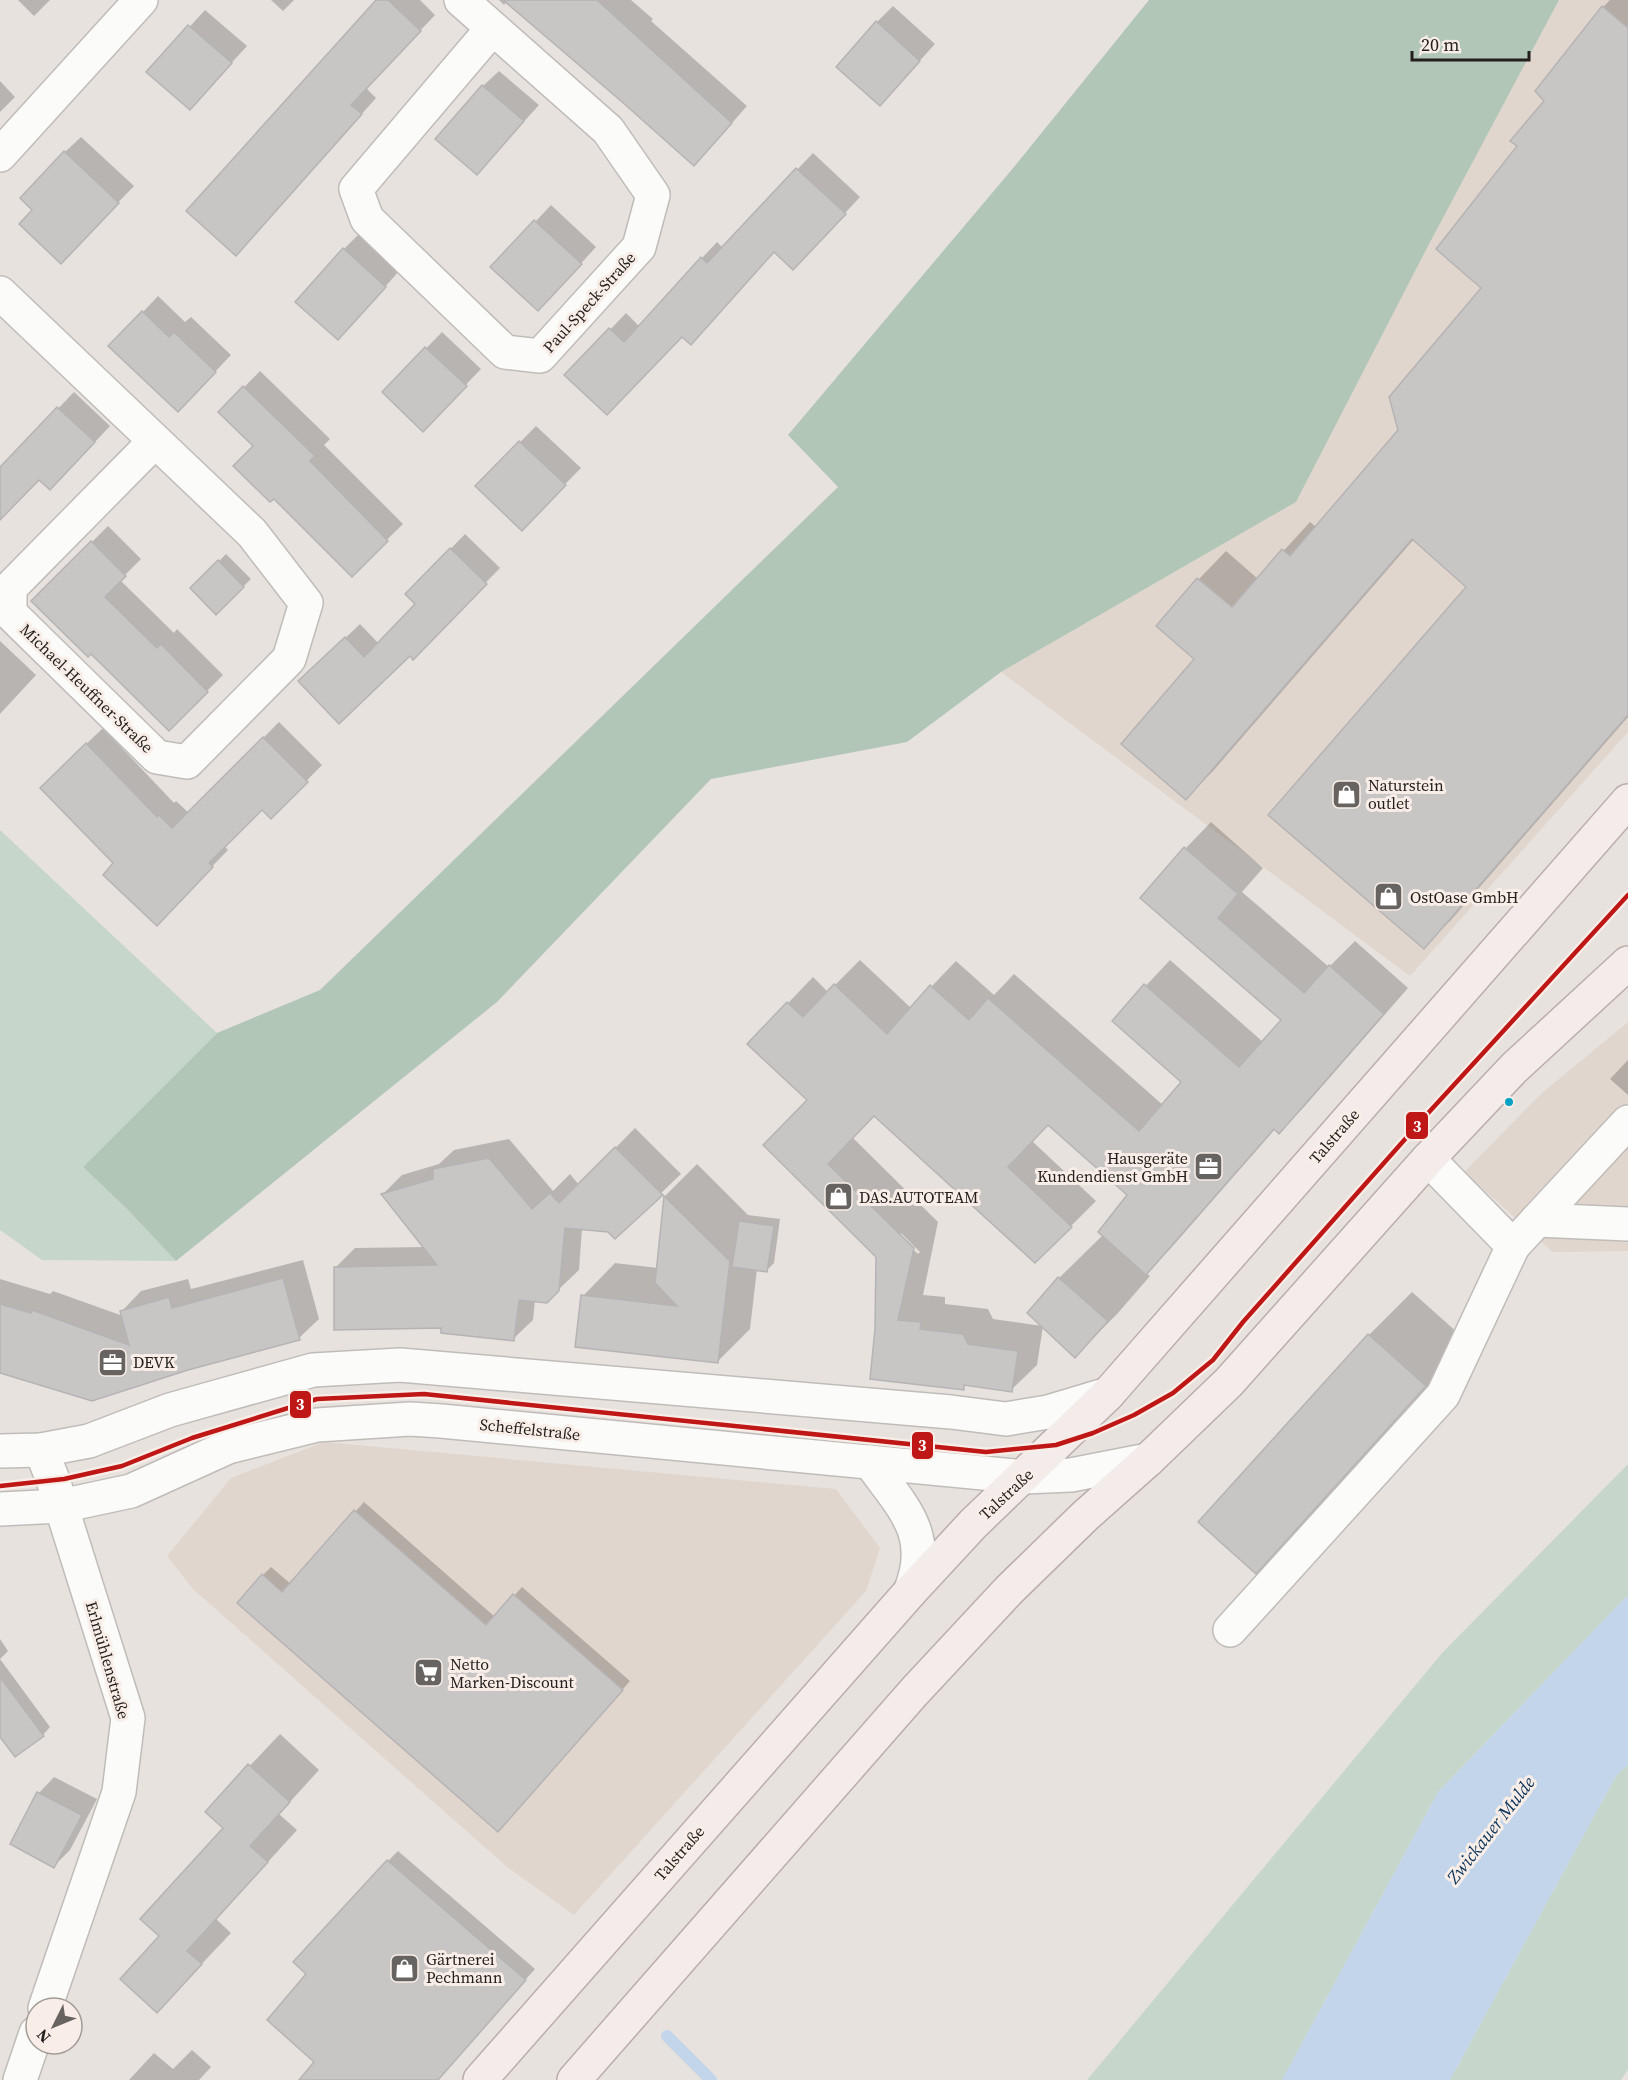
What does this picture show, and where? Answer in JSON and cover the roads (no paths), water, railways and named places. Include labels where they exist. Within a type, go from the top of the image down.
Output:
[{"type":"main road","name":"Talstraße","points":[[480,2080],[910,1592],[973,1524],[1108,1394],[1628,801]]},
{"type":"main road","points":[[574,2080],[914,1692],[1009,1590],[1229,1382],[1428,1159],[1514,1068],[1628,963]]},
{"type":"street","points":[[0,155],[141,0]]},
{"type":"street","name":"Paul-Speck-Straße","points":[[461,0],[608,130],[653,195],[639,247],[540,356],[505,352],[367,219],[356,189],[492,29]]},
{"type":"street","name":"Michael-Heuffner-Straße","points":[[0,293],[252,533],[306,603],[289,659],[187,762],[157,758],[10,613],[10,588],[154,442]]},
{"type":"street","points":[[1230,1629],[1443,1395],[1513,1246],[1628,1122]]},
{"type":"street","points":[[1428,1159],[1513,1246]]},
{"type":"street","points":[[1537,1220],[1628,1224]]},
{"type":"street","points":[[0,1451],[41,1450],[89,1441],[170,1410],[313,1370],[400,1365],[939,1411],[1006,1419],[1048,1413],[1108,1394]]},
{"type":"street","points":[[1006,1419],[1036,1432],[1056,1445],[1071,1475],[1085,1516]]},
{"type":"street","name":"Scheffelstraße","points":[[0,1509],[61,1506],[130,1491],[228,1447],[316,1425],[386,1421],[441,1421],[1024,1477],[1071,1475],[1148,1460]]},
{"type":"street","name":"Erlmühlenstraße","points":[[41,1450],[128,1718],[119,1792],[49,1996]]},
{"type":"street","points":[[870,1462],[910,1518],[919,1543],[918,1572],[910,1592]]},
{"type":"street","points":[[20,2080],[28,2056]]},
{"type":"water","name":"Zwickauer Mulde","points":[[1628,1595],[1628,1765],[1616,1776],[1450,2080],[1282,2080],[1438,1792]]},
{"type":"waterway","points":[[667,2036],[711,2080]]},
{"type":"place","name":"Naturstein outlet","points":[[1347,794]]},
{"type":"place","name":"OstOase GmbH","points":[[1389,897]]},
{"type":"place","name":"Hausgeräte Kundendienst GmbH","points":[[1209,1167]]},
{"type":"place","name":"DAS.AUTOTEAM","points":[[838,1197]]},
{"type":"place","name":"DEVK","points":[[112,1362]]},
{"type":"place","name":"Netto Marken-Discount","points":[[429,1673]]},
{"type":"place","name":"Gärtnerei Pechmann","points":[[405,1968]]}]
